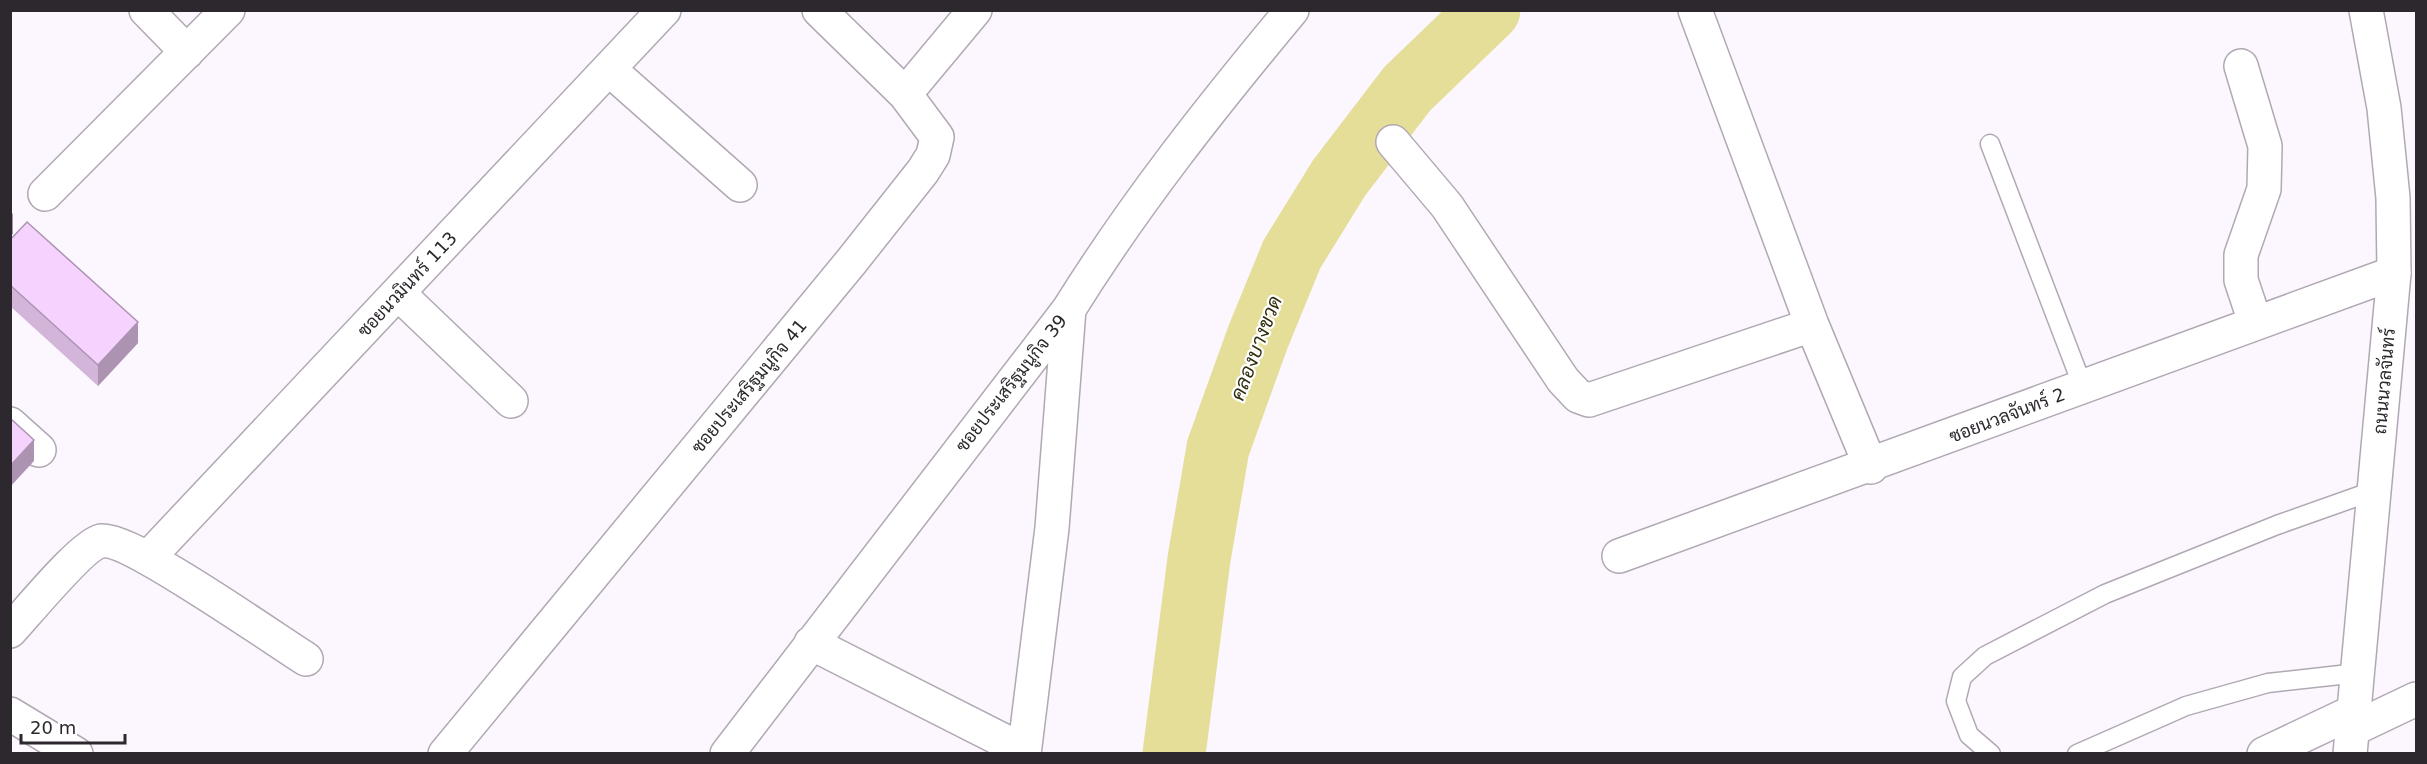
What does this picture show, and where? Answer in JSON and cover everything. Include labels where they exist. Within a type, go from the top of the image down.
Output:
[{"type":"street","points":[[146,10],[187,52]]},
{"type":"street","points":[[45,194],[228,10]]},
{"type":"street","name":"ซอยนวมินทร์ 113","points":[[148,558],[610,70],[664,10]]},
{"type":"street","points":[[819,10],[905,94],[975,10]]},
{"type":"street","name":"ซอยประเสริฐมนูกิจ 39","points":[[727,753],[1069,309],[1108,246],[1174,154],[1292,10]]},
{"type":"street","points":[[1695,10],[1812,325],[1871,467]]},
{"type":"street","name":"ถนนนวลจันทร์","points":[[2353,731],[2394,273],[2393,198],[2384,108],[2366,10]]},
{"type":"street","points":[[2241,66],[2265,146],[2264,189],[2241,255],[2241,280],[2255,322]]},
{"type":"street","points":[[610,70],[740,185]]},
{"type":"street","name":"ซอยประเสริฐมนูกิจ 41","points":[[445,753],[836,280],[923,171],[933,155],[937,137],[905,94]]},
{"type":"street","points":[[1393,142],[1447,206],[1563,380],[1578,396],[1589,400],[1812,325]]},
{"type":"street","name":"ซอยนวลจันทร์ 2","points":[[1619,556],[1871,467],[2255,322],[2394,273]]},
{"type":"street","points":[[399,293],[511,401]]},
{"type":"street","points":[[811,643],[1024,752],[1052,528],[1069,309]]},
{"type":"street","points":[[10,424],[39,450]]},
{"type":"street","points":[[10,631],[82,552],[99,541],[112,541],[148,558],[306,659]]},
{"type":"street","points":[[2264,753],[2353,731],[2416,699]]},
{"type":"street","points":[[10,714],[76,753]]},
{"type":"lane","points":[[1990,144],[2083,387]]},
{"type":"lane","points":[[1991,753],[1969,735],[1956,701],[1962,677],[1985,656],[2105,594],[2277,525],[2373,491]]},
{"type":"lane","points":[[2077,753],[2196,703],[2268,683],[2358,673]]},
{"type":"building","points":[[27,222],[138,322],[98,365],[10,285],[10,240]]},
{"type":"building","points":[[10,418],[34,440],[10,466]]},
{"type":"waterway","name":"คลองบางขวด","points":[[1174,754],[1199,559],[1218,448],[1258,337],[1292,254],[1339,178],[1407,89],[1489,10]]}]
